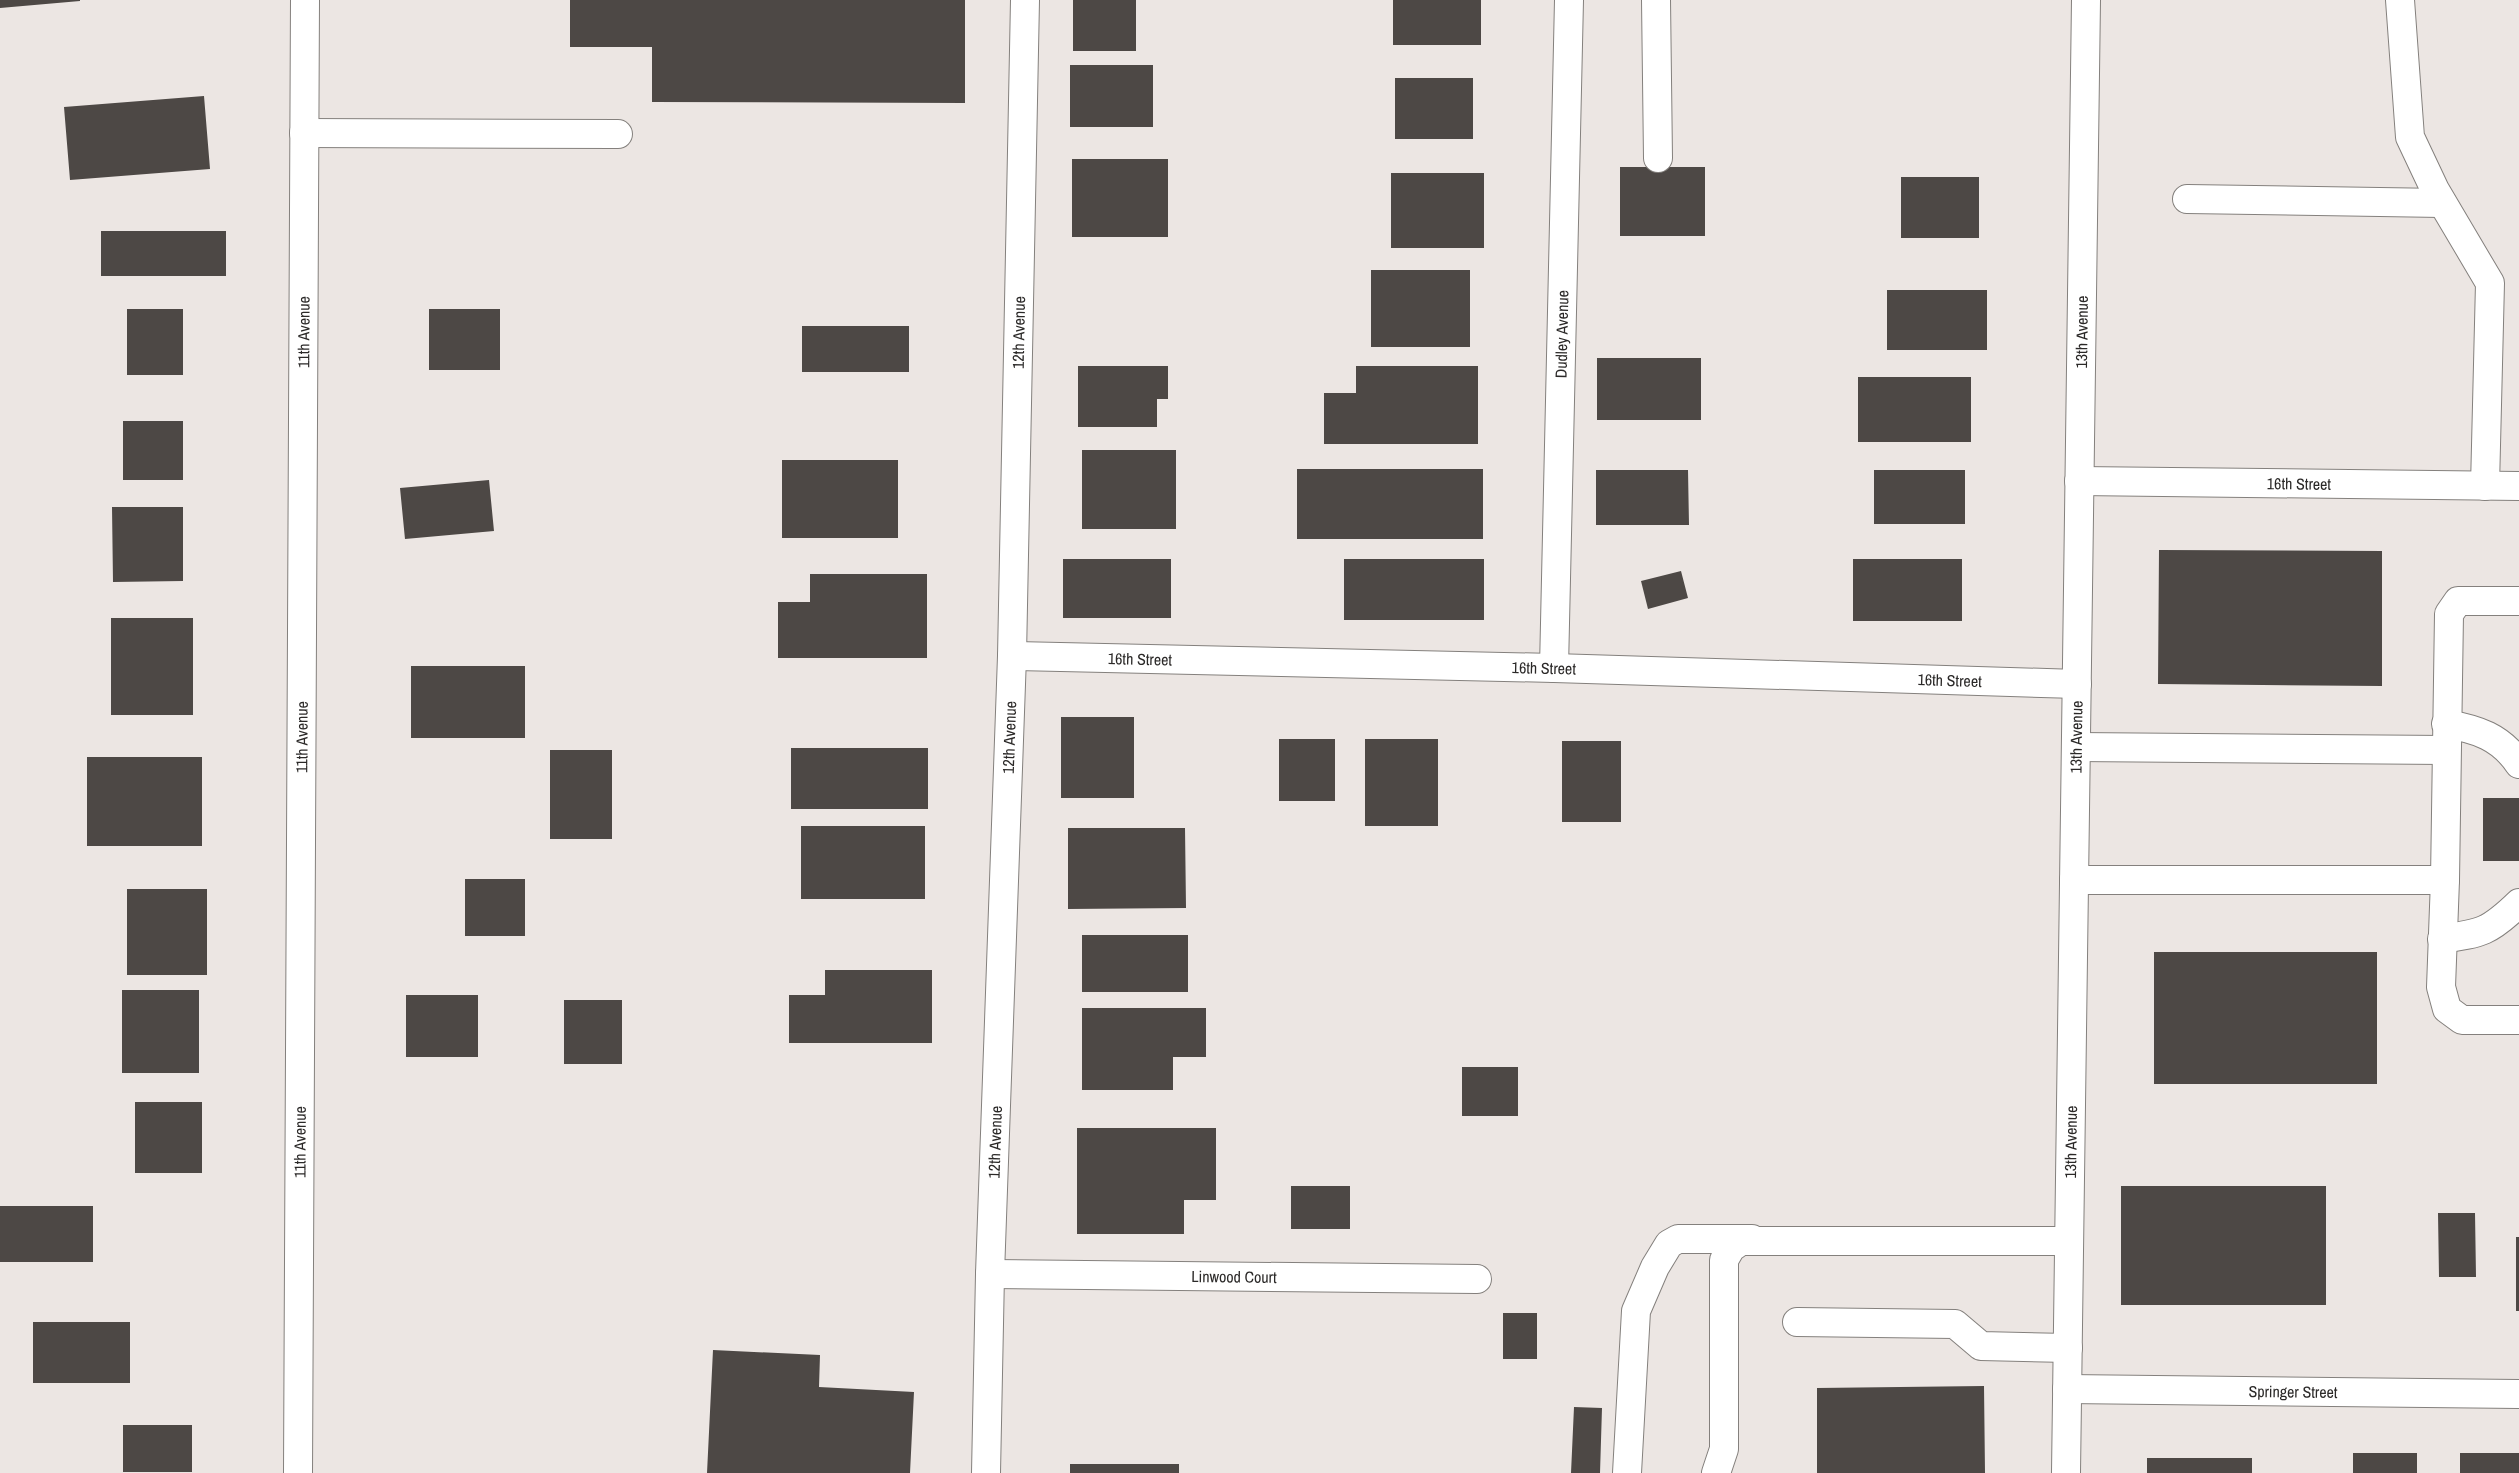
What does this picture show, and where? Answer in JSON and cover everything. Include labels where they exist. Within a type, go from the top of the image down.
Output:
[{"type":"street","name":"11th Avenue","points":[[298,1473],[305,0]]},
{"type":"street","name":"12th Avenue","points":[[986,1473],[990,1274],[1012,656],[1025,0]]},
{"type":"street","name":"Dudley Avenue","points":[[1554,668],[1569,0]]},
{"type":"street","points":[[1656,0],[1658,158]]},
{"type":"street","name":"13th Avenue","points":[[2066,1473],[2086,0]]},
{"type":"street","points":[[2400,0],[2410,137],[2442,203],[2490,283],[2485,486]]},
{"type":"street","points":[[304,133],[618,134]]},
{"type":"street","points":[[2188,199],[2442,203]]},
{"type":"street","name":"16th Street","points":[[2079,481],[2519,486]]},
{"type":"street","points":[[2519,601],[2458,601],[2449,614],[2445,880],[2441,987],[2447,1009],[2462,1020],[2519,1020]]},
{"type":"street","name":"16th Street","points":[[1012,656],[1554,668],[2077,684]]},
{"type":"street","points":[[2076,747],[2446,737],[2473,728],[2494,737],[2511,753],[2519,764]]},
{"type":"street","points":[[2074,880],[2445,880]]},
{"type":"street","points":[[2442,939],[2480,934],[2501,921],[2519,903]]},
{"type":"street","points":[[1627,1473],[1636,1311],[1655,1267],[1670,1244],[1678,1239],[2069,1241]]},
{"type":"street","points":[[1716,1473],[1724,1449],[1724,1260],[1731,1248],[1741,1241],[1754,1239]]},
{"type":"street","name":"Linwood Court","points":[[990,1274],[1477,1279]]},
{"type":"street","points":[[1797,1322],[1955,1324],[1982,1346],[2068,1348]]},
{"type":"street","name":"Springer Street","points":[[2067,1389],[2519,1394]]},
{"type":"building","points":[[0,0],[80,0],[80,1],[0,8]]},
{"type":"building","points":[[570,0],[965,0],[965,103],[652,102],[652,47],[570,47]]},
{"type":"building","points":[[1073,0],[1136,0],[1136,51],[1073,51]]},
{"type":"building","points":[[1393,0],[1481,0],[1481,45],[1393,45]]},
{"type":"building","points":[[1070,65],[1153,65],[1153,127],[1070,127]]},
{"type":"building","points":[[1395,78],[1473,78],[1473,139],[1395,139]]},
{"type":"building","points":[[204,96],[210,169],[70,180],[64,107]]},
{"type":"building","points":[[1072,159],[1168,159],[1168,237],[1072,237]]},
{"type":"building","points":[[1620,167],[1705,167],[1705,236],[1620,236]]},
{"type":"building","points":[[1391,173],[1484,173],[1484,248],[1391,248]]},
{"type":"building","points":[[1901,177],[1979,177],[1979,238],[1901,238]]},
{"type":"building","points":[[101,231],[226,231],[226,276],[101,276]]},
{"type":"building","points":[[1371,270],[1470,270],[1470,347],[1371,347]]},
{"type":"building","points":[[1887,290],[1987,290],[1987,350],[1887,350]]},
{"type":"building","points":[[127,309],[183,309],[183,375],[127,375]]},
{"type":"building","points":[[429,309],[500,309],[500,370],[429,370]]},
{"type":"building","points":[[802,326],[909,326],[909,372],[802,372]]},
{"type":"building","points":[[1597,358],[1701,358],[1701,420],[1597,420]]},
{"type":"building","points":[[1078,366],[1168,366],[1168,399],[1157,399],[1157,427],[1078,427]]},
{"type":"building","points":[[1356,366],[1478,366],[1478,444],[1324,444],[1324,393],[1356,393]]},
{"type":"building","points":[[1858,377],[1971,377],[1971,442],[1858,442]]},
{"type":"building","points":[[123,421],[183,421],[183,480],[123,480]]},
{"type":"building","points":[[1082,450],[1176,450],[1176,529],[1082,529]]},
{"type":"building","points":[[782,460],[898,460],[898,538],[782,538]]},
{"type":"building","points":[[1297,469],[1483,469],[1483,539],[1297,539]]},
{"type":"building","points":[[1596,470],[1688,470],[1689,525],[1596,525]]},
{"type":"building","points":[[1874,470],[1965,470],[1965,524],[1874,524]]},
{"type":"building","points":[[489,480],[494,531],[405,539],[400,488]]},
{"type":"building","points":[[112,507],[183,507],[183,581],[113,582]]},
{"type":"building","points":[[2159,550],[2382,551],[2382,686],[2158,684]]},
{"type":"building","points":[[1063,559],[1171,559],[1171,618],[1063,618]]},
{"type":"building","points":[[1344,559],[1484,559],[1484,620],[1344,620]]},
{"type":"building","points":[[1853,559],[1962,559],[1962,621],[1853,621]]},
{"type":"building","points":[[1681,571],[1688,598],[1648,609],[1641,581]]},
{"type":"building","points":[[810,574],[927,574],[927,658],[778,658],[778,602],[810,602]]},
{"type":"building","points":[[111,618],[193,618],[193,715],[111,715]]},
{"type":"building","points":[[411,666],[525,666],[525,738],[411,738]]},
{"type":"building","points":[[1061,717],[1134,717],[1134,798],[1061,798]]},
{"type":"building","points":[[1279,739],[1335,739],[1335,801],[1279,801]]},
{"type":"building","points":[[1365,739],[1438,739],[1438,826],[1365,826]]},
{"type":"building","points":[[1562,741],[1621,741],[1621,822],[1562,822]]},
{"type":"building","points":[[791,748],[928,748],[928,809],[791,809]]},
{"type":"building","points":[[550,750],[612,750],[612,839],[550,839]]},
{"type":"building","points":[[87,757],[202,757],[202,846],[87,846]]},
{"type":"building","points":[[2483,798],[2519,798],[2519,861],[2483,861]]},
{"type":"building","points":[[801,826],[925,826],[925,899],[801,899]]},
{"type":"building","points":[[1068,828],[1185,828],[1186,908],[1068,909]]},
{"type":"building","points":[[465,879],[525,879],[525,936],[465,936]]},
{"type":"building","points":[[127,889],[207,889],[207,975],[127,975]]},
{"type":"building","points":[[1082,935],[1188,935],[1188,992],[1082,992]]},
{"type":"building","points":[[2154,952],[2377,952],[2377,1084],[2154,1084]]},
{"type":"building","points":[[825,970],[932,970],[932,1043],[789,1043],[789,995],[825,995]]},
{"type":"building","points":[[122,990],[199,990],[199,1073],[122,1073]]},
{"type":"building","points":[[406,995],[478,995],[478,1057],[406,1057]]},
{"type":"building","points":[[564,1000],[622,1000],[622,1064],[564,1064]]},
{"type":"building","points":[[1082,1008],[1206,1008],[1206,1057],[1173,1057],[1173,1090],[1082,1090]]},
{"type":"building","points":[[1462,1067],[1518,1067],[1518,1116],[1462,1116]]},
{"type":"building","points":[[135,1102],[202,1102],[202,1173],[135,1173]]},
{"type":"building","points":[[1077,1128],[1216,1128],[1216,1200],[1184,1200],[1184,1234],[1077,1234]]},
{"type":"building","points":[[1291,1186],[1350,1186],[1350,1229],[1291,1229]]},
{"type":"building","points":[[2121,1186],[2326,1186],[2326,1305],[2121,1305]]},
{"type":"building","points":[[0,1206],[93,1206],[93,1262],[0,1262]]},
{"type":"building","points":[[2438,1213],[2475,1213],[2476,1277],[2439,1277]]},
{"type":"building","points":[[2516,1237],[2519,1237],[2519,1311],[2516,1311]]},
{"type":"building","points":[[1503,1313],[1537,1313],[1537,1359],[1503,1359]]},
{"type":"building","points":[[33,1322],[130,1322],[130,1383],[33,1383]]},
{"type":"building","points":[[713,1350],[820,1355],[819,1387],[914,1392],[910,1473],[707,1473]]},
{"type":"building","points":[[1984,1386],[1985,1473],[1817,1473],[1817,1388]]},
{"type":"building","points":[[1574,1407],[1602,1408],[1600,1473],[1571,1473]]},
{"type":"building","points":[[123,1425],[192,1425],[192,1472],[123,1472]]},
{"type":"building","points":[[2353,1453],[2417,1453],[2417,1473],[2353,1473]]},
{"type":"building","points":[[2460,1453],[2519,1453],[2519,1473],[2460,1473]]},
{"type":"building","points":[[2147,1458],[2252,1458],[2252,1473],[2147,1473]]},
{"type":"building","points":[[1070,1464],[1179,1464],[1179,1473],[1070,1473]]}]
